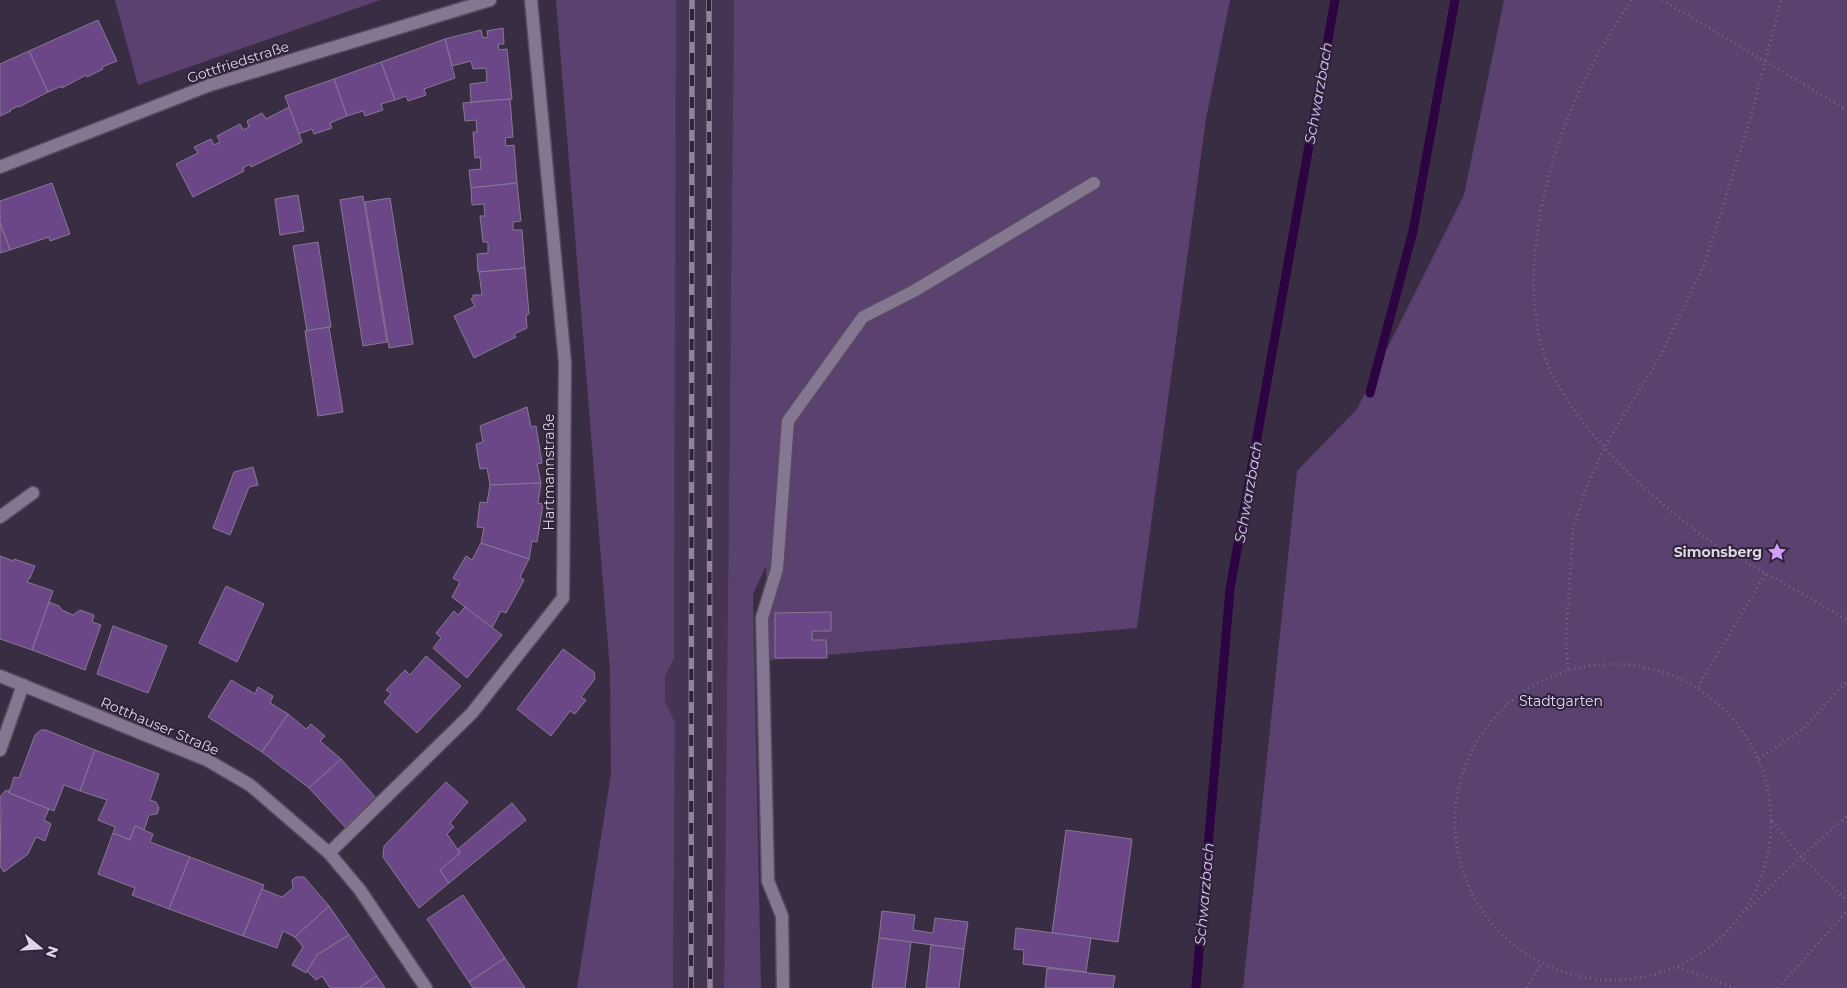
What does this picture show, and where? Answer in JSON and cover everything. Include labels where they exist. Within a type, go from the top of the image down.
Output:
[{"type":"street","name":"Gottfriedstraße","points":[[0,166],[210,85],[490,0]]},
{"type":"street","name":"Hartmannstraße","points":[[330,853],[472,712],[563,598],[565,363],[531,0]]},
{"type":"street","points":[[783,988],[782,916],[768,881],[762,618],[777,569],[788,421],[863,316],[914,291],[1094,182]]},
{"type":"street","points":[[0,517],[33,493]]},
{"type":"street","name":"Rotthauser Straße","points":[[0,676],[207,760],[250,785],[330,853],[360,890],[426,988]]},
{"type":"street","points":[[0,750],[23,686]]},
{"type":"path","points":[[1631,0],[1575,98],[1561,135],[1545,188],[1536,243],[1533,292],[1540,340],[1553,375],[1571,407],[1605,446],[1657,500],[1711,542],[1847,620]]},
{"type":"path","points":[[1662,0],[1847,110]]},
{"type":"path","points":[[1568,669],[1566,638],[1573,530],[1586,488],[1605,446],[1661,355],[1704,265],[1750,120],[1781,0]]},
{"type":"path","points":[[1698,688],[1766,573]]},
{"type":"path","points":[[1743,913],[1759,884],[1764,869],[1769,853],[1772,821],[1768,789],[1759,760],[1739,725],[1723,707],[1698,688],[1657,669],[1612,663],[1568,669],[1525,689],[1491,721],[1466,761],[1455,807],[1458,854],[1474,899],[1502,936],[1541,964],[1585,979],[1632,980],[1678,967],[1714,944],[1801,857],[1847,816]]},
{"type":"path","points":[[1759,760],[1804,728],[1847,681]]},
{"type":"path","points":[[1772,821],[1801,857],[1847,901]]},
{"type":"path","points":[[1778,988],[1847,911]]},
{"type":"path","points":[[1527,988],[1541,964]]},
{"type":"path","points":[[1678,967],[1734,988]]},
{"type":"shaded area","points":[[675,0],[734,0],[724,988],[673,988],[675,723],[665,701],[665,676],[674,658]]},
{"type":"green space","points":[[115,0],[380,0],[138,85]]},
{"type":"green space","points":[[556,0],[676,0],[674,658],[665,676],[665,701],[675,723],[673,988],[577,988],[611,774],[610,670]]},
{"type":"green space","points":[[734,0],[1230,0],[1206,119],[1137,628],[769,660],[766,566],[753,594],[761,988],[724,988]]},
{"type":"green space","name":"Stadtgarten","points":[[1504,0],[1847,0],[1847,988],[1243,988],[1297,471],[1357,409],[1464,195]]},
{"type":"building","points":[[98,20],[117,61],[102,67],[103,69],[87,77],[86,75],[62,88],[62,86],[48,92],[29,51]]},
{"type":"building","points":[[503,28],[504,44],[498,44],[499,50],[507,49],[512,99],[471,102],[470,84],[487,82],[486,68],[473,69],[471,61],[452,66],[445,39],[481,30],[483,38],[488,37],[487,31]]},
{"type":"building","points":[[445,39],[455,78],[424,89],[426,95],[408,101],[406,96],[395,100],[381,62]]},
{"type":"building","points":[[29,51],[48,92],[0,116],[0,64]]},
{"type":"building","points":[[381,62],[395,100],[381,104],[383,110],[365,116],[363,111],[347,116],[334,79]]},
{"type":"building","points":[[334,79],[347,116],[330,123],[332,128],[314,134],[312,129],[299,134],[285,96]]},
{"type":"building","points":[[510,99],[513,137],[505,138],[506,146],[514,145],[517,183],[471,188],[469,170],[481,169],[480,157],[475,158],[473,132],[477,132],[476,120],[465,121],[463,103]]},
{"type":"building","points":[[289,107],[302,142],[251,167],[250,164],[243,168],[244,171],[193,197],[176,164],[198,153],[194,147],[211,139],[214,145],[220,142],[217,136],[240,124],[243,130],[249,127],[247,121],[262,113],[266,119]]},
{"type":"building","points":[[52,183],[70,234],[50,241],[49,237],[10,250],[0,223],[0,201]]},
{"type":"building","points":[[517,183],[521,221],[513,222],[513,230],[522,230],[525,268],[478,272],[477,254],[488,253],[488,244],[483,242],[480,216],[485,216],[484,204],[472,205],[471,188]]},
{"type":"building","points":[[298,195],[304,231],[280,235],[275,199]]},
{"type":"building","points":[[363,196],[387,342],[363,346],[340,200]]},
{"type":"building","points":[[390,198],[413,344],[389,348],[365,202]]},
{"type":"building","points":[[0,223],[10,250],[0,253]]},
{"type":"building","points":[[318,242],[331,327],[307,331],[293,246]]},
{"type":"building","points":[[525,268],[529,314],[526,315],[527,328],[514,334],[516,337],[474,358],[454,316],[475,306],[471,299],[473,295],[482,295],[479,272]]},
{"type":"building","points":[[329,327],[343,412],[318,416],[305,331]]},
{"type":"building","points":[[527,407],[531,427],[536,426],[542,463],[537,464],[541,483],[490,485],[487,468],[480,469],[476,444],[483,442],[480,426]]},
{"type":"building","points":[[253,467],[258,485],[249,487],[230,535],[213,528],[234,472]]},
{"type":"building","points":[[541,483],[538,503],[543,504],[537,542],[532,541],[529,559],[481,543],[484,528],[477,527],[480,502],[487,503],[490,485]]},
{"type":"building","points":[[481,543],[529,559],[520,577],[524,580],[506,613],[501,611],[492,628],[452,597],[460,582],[453,578],[466,556],[472,560]]},
{"type":"building","points":[[0,556],[35,566],[27,582],[53,591],[32,650],[0,639]]},
{"type":"building","points":[[226,586],[264,604],[237,662],[199,643]]},
{"type":"building","points":[[49,602],[73,615],[80,610],[94,615],[92,622],[101,625],[85,670],[32,650]]},
{"type":"building","points":[[465,607],[502,635],[467,678],[433,648],[441,638],[436,633],[454,611],[458,615]]},
{"type":"building","points":[[831,612],[831,631],[812,631],[812,640],[826,640],[827,658],[775,658],[775,613]]},
{"type":"building","points":[[113,626],[167,646],[148,693],[97,674]]},
{"type":"building","points":[[563,649],[594,672],[595,679],[581,697],[586,700],[575,714],[570,711],[551,736],[517,709]]},
{"type":"building","points":[[426,656],[461,686],[417,733],[384,702],[391,694],[386,690],[405,670],[410,675]]},
{"type":"building","points":[[231,680],[255,694],[258,687],[273,696],[270,703],[288,714],[262,752],[208,717]]},
{"type":"building","points":[[288,714],[306,729],[311,724],[325,736],[320,741],[341,759],[309,788],[262,752]]},
{"type":"building","points":[[41,730],[46,730],[95,750],[80,791],[64,785],[54,811],[9,793],[14,777],[19,778],[35,735]]},
{"type":"building","points":[[95,750],[159,774],[150,800],[156,802],[159,808],[157,814],[149,815],[144,830],[135,826],[130,840],[113,833],[115,827],[98,820],[107,800],[80,791]]},
{"type":"building","points":[[341,759],[376,798],[345,827],[309,788]]},
{"type":"building","points":[[446,782],[468,802],[450,823],[454,827],[447,834],[460,853],[440,870],[449,883],[419,908],[383,857],[384,846]]},
{"type":"building","points":[[9,790],[9,793],[49,809],[44,820],[51,824],[45,841],[36,837],[28,854],[4,872],[0,866],[0,797],[5,791]]},
{"type":"building","points":[[512,803],[526,820],[449,883],[440,870],[460,853],[458,849]]},
{"type":"building","points":[[135,826],[153,834],[150,842],[190,857],[169,909],[132,895],[135,888],[98,874],[113,833],[130,840]]},
{"type":"building","points":[[1066,830],[1132,839],[1118,942],[1052,933]]},
{"type":"building","points":[[190,857],[264,885],[243,936],[169,909]]},
{"type":"building","points":[[296,877],[304,877],[329,906],[295,937],[283,931],[277,948],[243,936],[262,889],[282,897],[293,888],[292,880]]},
{"type":"building","points":[[463,895],[505,958],[469,982],[427,919]]},
{"type":"building","points":[[329,906],[349,935],[317,955],[306,973],[292,965],[303,947],[295,937]]},
{"type":"building","points":[[882,911],[915,915],[913,930],[933,933],[935,918],[968,922],[964,949],[879,938]]},
{"type":"building","points":[[1016,928],[1091,938],[1086,972],[1023,964],[1024,950],[1014,949]]},
{"type":"building","points":[[349,935],[377,976],[359,988],[330,988],[322,976],[316,980],[307,971],[317,955]]},
{"type":"building","points":[[879,938],[911,942],[905,988],[872,988]]},
{"type":"building","points":[[931,945],[964,949],[959,988],[926,988]]},
{"type":"building","points":[[505,958],[525,988],[473,988],[469,982]]},
{"type":"building","points":[[1047,968],[1115,976],[1113,988],[1045,988]]},
{"type":"building","points":[[377,976],[385,988],[359,988]]},
{"type":"waterway","name":"Schwarzbach","points":[[1196,988],[1230,589],[1335,0]]},
{"type":"waterway","points":[[1370,393],[1413,231],[1455,0]]},
{"type":"railway","points":[[691,988],[692,0]]},
{"type":"railway","points":[[709,0],[710,988]]},
{"type":"place","name":"Simonsberg","points":[[1777,552]]}]
